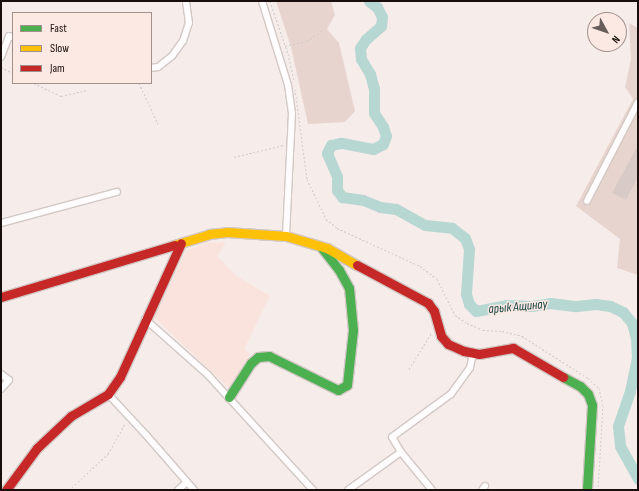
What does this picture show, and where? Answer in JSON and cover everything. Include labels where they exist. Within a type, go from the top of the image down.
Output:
[{"type":"main road","points":[[1,297],[209,234],[227,232],[286,236],[320,246],[428,303],[434,311],[441,336],[448,344],[464,351],[479,354],[513,348],[580,386],[588,394],[592,405],[587,490]]},
{"type":"main road","points":[[6,490],[37,448],[71,416],[108,394],[120,377],[145,319],[181,243]]},
{"type":"main road","points":[[230,397],[250,363],[258,357],[269,356],[338,390],[347,385],[353,330],[349,288],[339,270],[320,246]]},
{"type":"street","points":[[152,68],[158,67],[172,56],[183,41],[189,23],[186,1]]},
{"type":"street","points":[[262,1],[288,85],[292,113],[286,236]]},
{"type":"street","points":[[2,53],[9,36],[12,37]]},
{"type":"street","points":[[587,201],[638,102]]},
{"type":"street","points":[[1,223],[117,192]]},
{"type":"street","points":[[145,319],[179,348],[230,397],[314,490]]},
{"type":"street","points":[[432,490],[401,452],[392,437],[451,394],[470,368],[473,353]]},
{"type":"street","points":[[1,374],[9,380],[1,389]]},
{"type":"street","points":[[108,394],[194,490]]},
{"type":"street","points":[[348,490],[401,452]]},
{"type":"street","points":[[178,490],[187,482]]},
{"type":"path","points":[[270,1],[285,46],[298,101],[307,179],[326,219],[337,228],[420,266],[437,279],[455,315],[467,323],[482,330],[502,331],[522,336],[588,378],[599,388],[603,405],[598,490]]},
{"type":"path","points":[[277,48],[307,41],[323,30]]},
{"type":"path","points":[[1,68],[12,73]]},
{"type":"path","points":[[36,84],[61,96],[88,90]]},
{"type":"path","points":[[139,84],[158,124]]},
{"type":"path","points":[[234,157],[290,144]]},
{"type":"path","points":[[409,369],[438,323]]},
{"type":"path","points":[[68,490],[108,454],[129,416]]},
{"type":"shaded area","points":[[276,1],[331,1],[335,15],[327,29],[339,43],[355,111],[345,122],[308,124],[291,47]]},
{"type":"shaded area","points":[[629,23],[638,28],[638,275],[617,268],[620,239],[576,206],[633,99],[625,87],[631,59]]},
{"type":"shaded area","points":[[226,242],[217,256],[235,275],[270,296],[244,349],[250,354],[229,388],[154,317],[186,251],[207,243]]},
{"type":"building","points":[[638,145],[638,177],[626,200],[612,193]]},
{"type":"waterway","name":"арык Ащинау","points":[[369,1],[377,7],[382,17],[381,26],[366,39],[360,48],[361,59],[370,74],[374,89],[374,113],[383,127],[386,136],[383,144],[373,149],[341,143],[331,145],[327,153],[337,177],[337,190],[342,197],[363,200],[380,207],[396,209],[425,225],[452,228],[465,238],[469,249],[466,294],[469,304],[476,311],[506,305],[532,306],[550,303],[576,306],[596,304],[610,306],[623,312],[632,323],[636,338],[637,358],[630,391],[618,426],[620,446],[638,479]]},
{"type":"traffic: fast","points":[[229,397],[251,363],[258,357],[269,356],[338,390],[347,385],[353,330],[349,288],[339,270],[322,248]]},
{"type":"traffic: fast","points":[[563,377],[580,386],[588,394],[592,405],[587,490]]},
{"type":"traffic: slow","points":[[174,245],[209,234],[227,232],[286,236],[327,248],[357,265]]},
{"type":"traffic: jam","points":[[6,490],[37,448],[71,416],[108,394],[120,377],[181,243]]},
{"type":"traffic: jam","points":[[1,297],[174,245]]},
{"type":"traffic: jam","points":[[357,265],[428,303],[434,311],[441,336],[448,344],[464,351],[479,354],[513,348],[563,377]]}]
